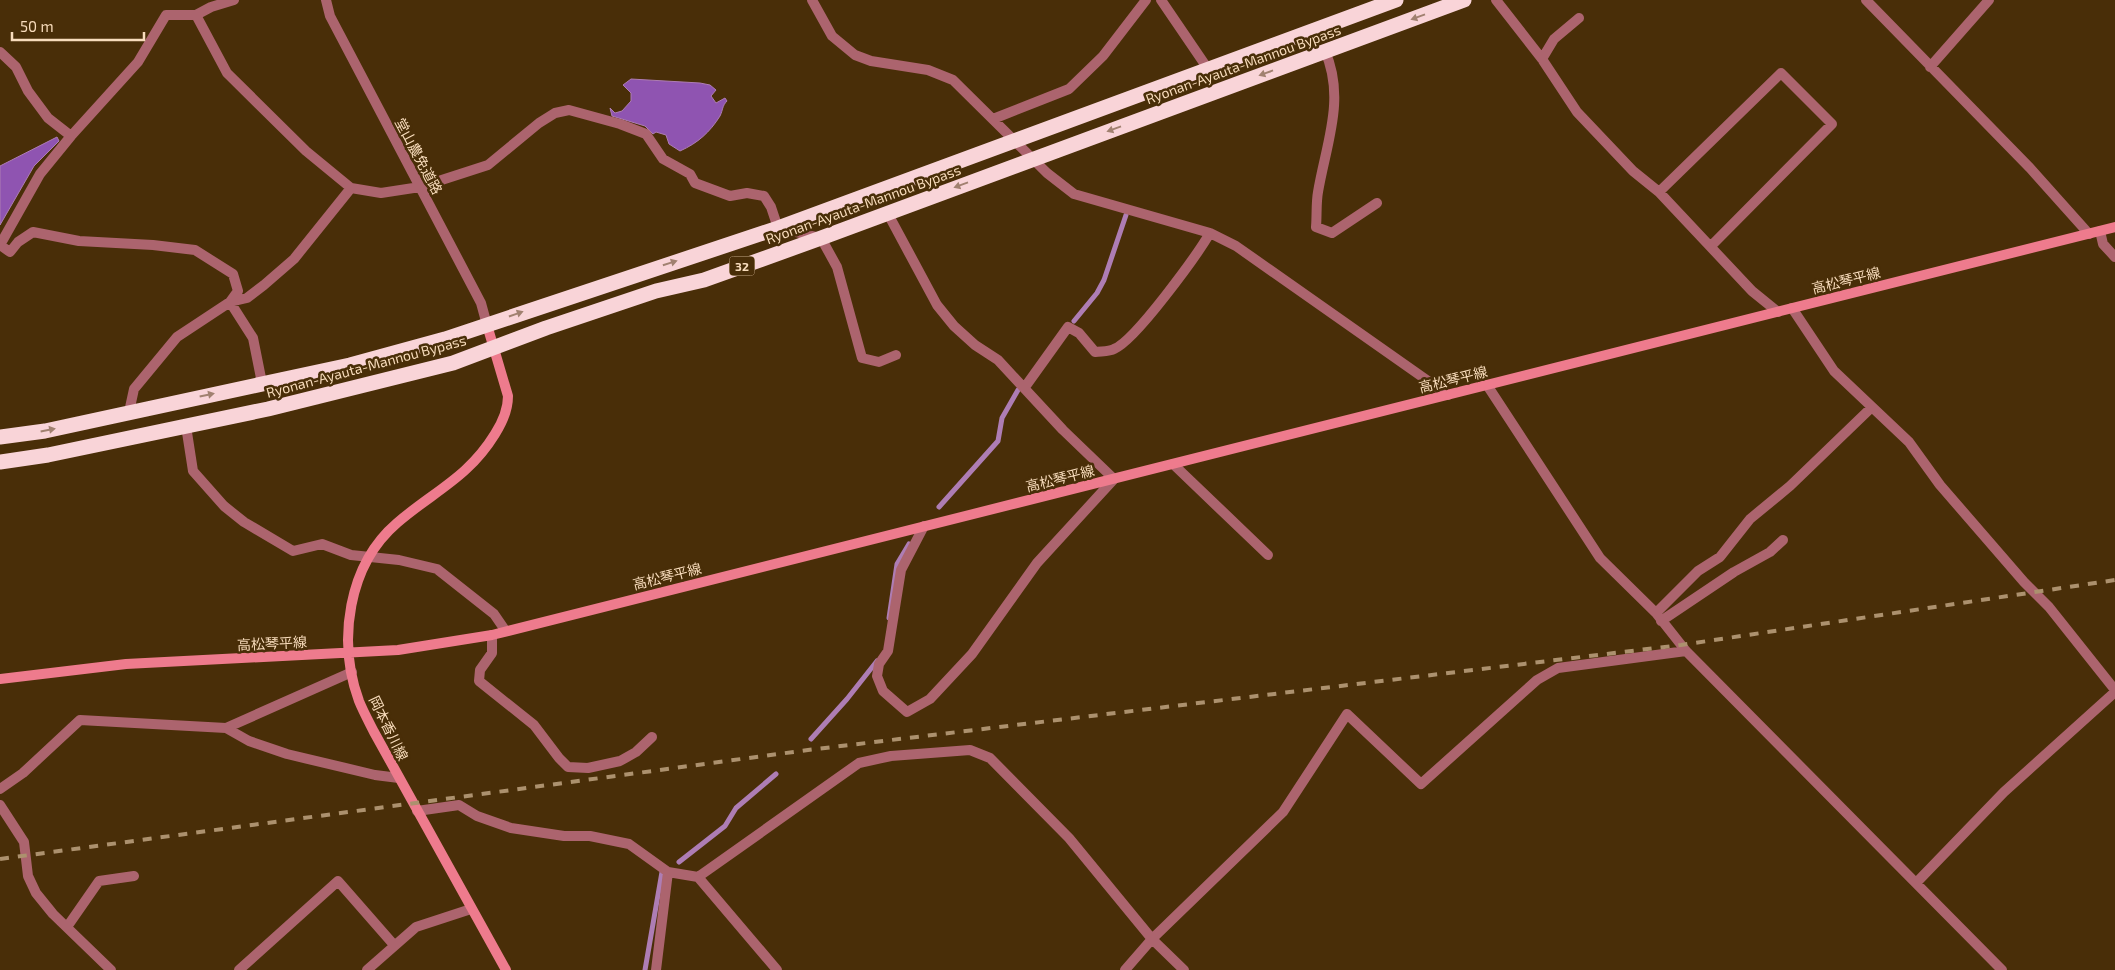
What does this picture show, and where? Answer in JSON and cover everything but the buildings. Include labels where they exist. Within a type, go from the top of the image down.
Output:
[{"type":"highway","name":"Ryonan-Ayauta-Mannou Bypass","points":[[0,437],[45,431],[350,365],[445,339],[778,228],[1396,0]]},
{"type":"highway","name":"Ryonan-Ayauta-Mannou Bypass","points":[[0,462],[48,455],[268,409],[452,363],[656,291],[704,280],[1464,0]]},
{"type":"main road","name":"高松琴平線","points":[[0,679],[126,664],[398,650],[492,635],[505,630],[2115,227]]},
{"type":"main road","name":"岡本香川線","points":[[487,324],[508,396],[508,405],[501,425],[469,469],[396,524],[369,558],[353,594],[350,652],[352,672],[359,701],[398,778],[506,970]]},
{"type":"street","points":[[230,302],[238,291],[233,274],[195,250],[153,245],[79,241],[33,232],[18,242],[10,252],[0,245],[40,174],[71,136],[138,62],[166,15],[196,15],[211,7],[234,0]]},
{"type":"street","name":"堂山農免道路","points":[[326,0],[330,16],[481,303],[487,324]]},
{"type":"street","points":[[812,0],[832,36],[855,55],[871,60],[928,70],[953,80],[1033,159],[1074,194],[1210,233],[1236,246],[1448,394]]},
{"type":"street","points":[[993,119],[1069,89],[1103,56],[1146,0]]},
{"type":"street","points":[[1161,0],[1208,68]]},
{"type":"street","points":[[1496,0],[1542,59],[1577,112],[1633,171],[1659,192],[1752,291],[1778,312]]},
{"type":"street","points":[[1866,0],[2030,168],[2089,234]]},
{"type":"street","points":[[1930,67],[1989,0]]},
{"type":"street","points":[[196,15],[227,73],[306,151],[351,188],[381,194],[420,187],[488,165],[539,123],[555,114],[569,110],[620,124],[646,134],[663,159],[690,174],[695,183],[730,196],[747,193],[764,196],[771,207],[778,228],[821,238],[837,267],[862,358],[879,362],[896,355]]},
{"type":"street","points":[[1542,59],[1554,39],[1579,18]]},
{"type":"street","points":[[0,52],[16,66],[28,91],[48,118],[71,136]]},
{"type":"street","points":[[1325,52],[1335,79],[1334,121],[1318,193],[1316,227],[1332,233],[1377,203]]},
{"type":"street","points":[[1659,192],[1781,73],[1832,124],[1711,246]]},
{"type":"street","points":[[129,412],[134,389],[176,337],[230,302],[247,298],[294,259],[351,188]]},
{"type":"street","points":[[887,212],[937,305],[968,339],[998,360],[1063,430],[1114,479],[1037,563],[972,654],[930,699],[907,712],[884,691],[877,676],[879,664],[888,651],[901,570],[924,526]]},
{"type":"street","points":[[2100,231],[2103,244],[2115,257]]},
{"type":"street","points":[[1025,387],[1068,327],[1080,333],[1095,352],[1114,349],[1134,333],[1198,254],[1210,233]]},
{"type":"street","points":[[230,302],[252,338],[262,384]]},
{"type":"street","points":[[1792,308],[1834,371],[1919,454],[1925,466],[2024,582],[2049,607],[2115,691],[2004,792],[1917,882]]},
{"type":"street","points":[[1488,384],[1600,558],[1659,617],[1686,651],[1917,882],[2002,970]]},
{"type":"street","points":[[1659,617],[1698,572],[1720,557],[1750,519],[1790,486],[1872,407]]},
{"type":"street","points":[[186,426],[193,470],[224,506],[244,522],[293,551],[322,544],[350,555],[399,560],[437,570],[494,614],[505,630]]},
{"type":"street","points":[[1173,464],[1268,555]]},
{"type":"street","points":[[1659,617],[1770,552],[1783,540]]},
{"type":"street","points":[[492,635],[492,653],[480,670],[479,681],[534,725],[568,767],[588,768],[620,761],[636,752],[652,737]]},
{"type":"street","points":[[1126,970],[1152,939],[1283,812],[1347,714],[1421,784],[1537,680],[1558,668],[1686,651]]},
{"type":"street","points":[[226,728],[352,672]]},
{"type":"street","points":[[0,789],[23,773],[80,720],[226,728],[249,741],[287,754],[375,775],[398,778]]},
{"type":"street","points":[[698,877],[859,763],[891,756],[970,750],[990,758],[1069,838],[1152,939],[1184,970]]},
{"type":"street","points":[[0,805],[24,842],[28,876],[36,893],[67,927],[111,970]]},
{"type":"street","points":[[417,811],[459,805],[477,816],[511,828],[564,836],[590,836],[629,844],[668,872],[698,877],[777,970]]},
{"type":"street","points":[[656,970],[668,872]]},
{"type":"street","points":[[67,927],[99,881],[134,876]]},
{"type":"street","points":[[239,970],[338,881],[394,945]]},
{"type":"street","points":[[367,970],[416,927],[472,909]]},
{"type":"shaded area","points":[[631,79],[710,85],[716,90],[711,96],[716,103],[725,98],[727,101],[723,106],[720,116],[708,132],[698,141],[680,151],[669,144],[666,135],[656,132],[653,134],[645,126],[612,116],[610,108],[615,113],[622,111],[631,101],[631,93],[623,85]]},
{"type":"shaded area","points":[[57,137],[59,141],[34,166],[0,225],[0,166]]},
{"type":"waterway","points":[[1074,321],[1097,293],[1104,280],[1126,215]]},
{"type":"waterway","points":[[939,507],[998,441],[1002,418],[1018,390]]},
{"type":"waterway","points":[[889,618],[897,564],[909,544]]},
{"type":"waterway","points":[[811,739],[847,699],[877,661]]},
{"type":"waterway","points":[[679,862],[725,826],[736,808],[776,774]]},
{"type":"waterway","points":[[645,970],[662,872]]},
{"type":"railway","points":[[0,859],[808,750],[1681,645],[2115,580]]}]
